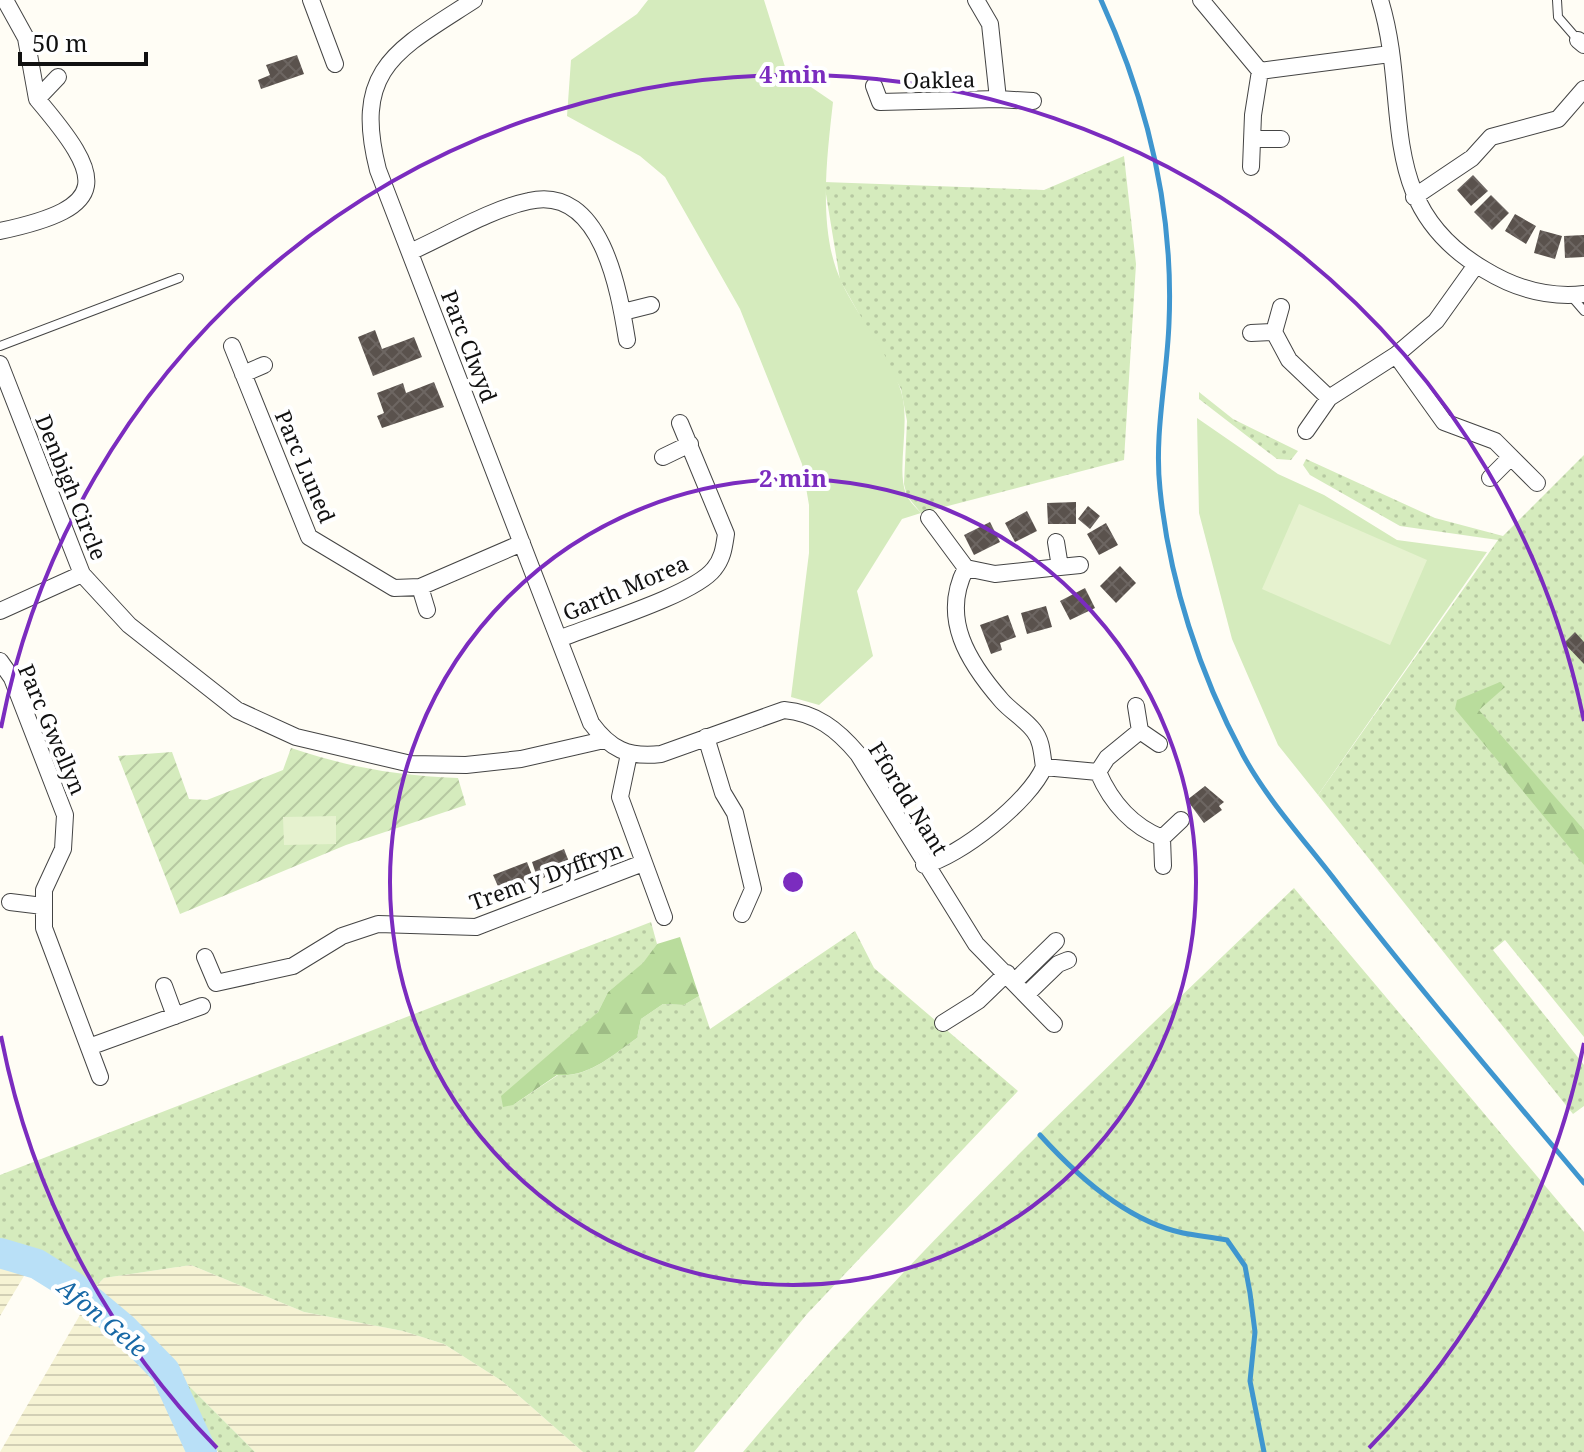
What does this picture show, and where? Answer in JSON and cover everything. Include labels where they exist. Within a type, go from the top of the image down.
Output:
[{"type":"street","points":[[0,231],[41,221],[73,207],[84,197],[89,184],[87,169],[80,156],[37,99],[26,38],[5,0]]},
{"type":"street","points":[[311,0],[335,64]]},
{"type":"street","name":"Parc Clwyd","points":[[474,0],[411,41],[385,68],[372,90],[369,135],[378,170],[591,723],[604,740]]},
{"type":"street","name":"Oaklea","points":[[976,0],[990,24],[998,99]]},
{"type":"street","points":[[1380,0],[1390,54],[1398,141],[1414,197],[1448,243],[1476,265],[1532,292],[1577,295]]},
{"type":"street","points":[[1207,2],[1260,71],[1251,167]]},
{"type":"street","points":[[1260,71],[1390,54]]},
{"type":"street","points":[[37,99],[58,77]]},
{"type":"street","points":[[1414,197],[1472,158],[1491,137],[1558,119],[1584,89]]},
{"type":"street","name":"Oaklea","points":[[873,97],[1033,101]]},
{"type":"street","points":[[1252,139],[1281,139]]},
{"type":"street","points":[[410,252],[528,201],[558,201],[576,210],[596,231],[623,312],[627,340]]},
{"type":"street","points":[[1306,431],[1329,398],[1396,355],[1436,321],[1476,265]]},
{"type":"street","points":[[623,312],[651,305]]},
{"type":"street","points":[[1281,307],[1274,332],[1289,360],[1329,398]]},
{"type":"street","points":[[1251,333],[1274,332]]},
{"type":"street","name":"Parc Luned","points":[[232,346],[309,537],[394,588],[420,587]]},
{"type":"street","points":[[1396,355],[1444,422],[1495,441],[1537,483]]},
{"type":"street","name":"Denbigh Circle","points":[[0,364],[82,574],[129,625],[237,710],[296,737],[411,764],[466,765],[521,759],[604,740]]},
{"type":"street","points":[[243,374],[264,365]]},
{"type":"street","name":"Garth Morea","points":[[559,639],[691,587],[715,568],[724,552],[726,534],[680,423]]},
{"type":"street","points":[[663,457],[690,444]]},
{"type":"street","points":[[1490,478],[1511,457]]},
{"type":"street","points":[[929,518],[966,568],[995,574],[1028,574],[1080,565]]},
{"type":"street","points":[[1056,542],[1060,567]]},
{"type":"street","points":[[427,610],[420,587],[522,543]]},
{"type":"street","points":[[924,865],[943,861],[1029,793],[1044,767],[1035,731],[1002,701],[976,666],[955,621],[956,587],[966,568]]},
{"type":"street","points":[[0,611],[82,574]]},
{"type":"street","name":"Parc Gwellyn","points":[[0,661],[12,678],[65,815],[63,849],[51,871],[43,906],[44,928],[100,1077]]},
{"type":"street","points":[[1136,706],[1140,731],[1159,744]]},
{"type":"street","name":"Ffordd Nant","points":[[629,754],[661,754],[784,710],[800,711],[832,727],[858,754],[924,865],[976,944],[1054,1024]]},
{"type":"street","points":[[1098,772],[1107,758],[1140,731]]},
{"type":"street","points":[[706,737],[723,793],[735,813],[760,888],[742,914]]},
{"type":"street","points":[[604,740],[629,754]]},
{"type":"street","name":"Trem y Dyffryn","points":[[629,754],[620,797],[664,917]]},
{"type":"street","points":[[1044,767],[1098,772]]},
{"type":"street","points":[[1098,772],[1106,791],[1140,829],[1162,838]]},
{"type":"street","points":[[1163,866],[1162,838],[1181,820]]},
{"type":"street","name":"Trem y Dyffryn","points":[[205,957],[216,983],[277,970],[293,966],[342,936],[378,924],[476,927],[643,863]]},
{"type":"street","points":[[10,902],[43,906]]},
{"type":"street","points":[[943,1023],[978,1001],[1056,941]]},
{"type":"street","points":[[1027,994],[1058,964],[1068,960]]},
{"type":"street","points":[[164,986],[175,1016]]},
{"type":"street","points":[[89,1047],[202,1006]]},
{"type":"lane","points":[[1557,0],[1558,17],[1581,43]]},
{"type":"lane","points":[[0,346],[179,278]]},
{"type":"lane","points":[[1577,295],[1584,311]]},
{"type":"shaded area","points":[[0,1260],[27,1271],[0,1316]]},
{"type":"shaded area","points":[[191,1265],[304,1312],[403,1331],[444,1344],[502,1381],[583,1452],[255,1452],[178,1375],[149,1338],[92,1290],[104,1278]]},
{"type":"shaded area","points":[[84,1308],[157,1374],[195,1452],[0,1452]]},
{"type":"green space","points":[[648,0],[764,0],[786,70],[833,102],[826,194],[829,241],[842,283],[889,364],[901,391],[905,417],[903,484],[907,497],[921,513],[902,519],[857,591],[873,656],[819,705],[791,697],[809,553],[809,505],[802,464],[740,309],[665,177],[640,156],[567,116],[571,60],[637,14]]},
{"type":"green space","points":[[1124,156],[1136,264],[1124,460],[921,513],[907,496],[904,484],[907,421],[901,389],[840,280],[824,182],[1044,190]]},
{"type":"green space","points":[[1199,392],[1233,419],[1298,451],[1291,460],[1277,459],[1199,399]]},
{"type":"green space","points":[[1197,418],[1278,474],[1324,495],[1397,540],[1487,552],[1318,795],[1278,745],[1232,639],[1199,513]]},
{"type":"green space","points":[[1584,455],[1584,1037],[1505,940],[1493,950],[1584,1065],[1584,1106],[1573,1114],[1318,795],[1498,540],[1400,526],[1310,475],[1303,465],[1306,459],[1435,518],[1503,536]]},
{"type":"green space","points":[[1299,504],[1427,560],[1390,645],[1262,589]]},
{"type":"green space","points":[[1500,682],[1505,687],[1479,710],[1584,830],[1584,865],[1455,709],[1457,700]]},
{"type":"green space","points":[[291,748],[373,769],[458,778],[466,805],[346,845],[180,914],[118,756],[172,752],[189,799],[207,800],[283,770]]},
{"type":"green space","points":[[336,816],[336,844],[284,845],[283,817]]},
{"type":"green space","points":[[1294,888],[1584,1232],[1584,1452],[743,1452],[874,1304],[1011,1162]]},
{"type":"green space","points":[[651,922],[657,944],[644,963],[608,992],[598,1012],[513,1105],[558,1075],[580,1073],[609,1058],[637,1038],[641,1019],[663,1004],[684,1005],[699,996],[710,1029],[855,931],[874,968],[1018,1091],[807,1314],[694,1452],[583,1452],[502,1381],[444,1344],[403,1331],[304,1312],[191,1265],[104,1278],[92,1290],[60,1265],[0,1242],[0,1175]]},
{"type":"green space","points":[[680,937],[699,996],[684,1005],[663,1004],[641,1019],[637,1038],[609,1058],[579,1073],[557,1075],[513,1105],[503,1107],[501,1096],[598,1012],[608,992],[643,963],[657,944]]},
{"type":"green space","points":[[178,1375],[255,1452],[218,1452]]},
{"type":"building","points":[[297,55],[304,74],[261,89],[258,80],[270,75],[266,65]]},
{"type":"building","points":[[1473,175],[1488,191],[1471,206],[1457,190]]},
{"type":"building","points":[[1491,195],[1509,213],[1492,230],[1474,212]]},
{"type":"building","points":[[1515,214],[1536,226],[1526,244],[1505,231]]},
{"type":"building","points":[[1540,230],[1562,236],[1555,259],[1534,253]]},
{"type":"building","points":[[1584,235],[1584,257],[1565,258],[1564,236]]},
{"type":"building","points":[[375,330],[382,349],[414,337],[422,357],[373,376],[358,337]]},
{"type":"building","points":[[434,382],[444,407],[382,428],[377,416],[384,413],[377,393],[403,383],[406,393]]},
{"type":"building","points":[[1076,502],[1076,524],[1048,524],[1047,503]]},
{"type":"building","points":[[1088,506],[1100,516],[1090,529],[1078,519]]},
{"type":"building","points":[[1027,511],[1037,531],[1015,542],[1005,523]]},
{"type":"building","points":[[990,522],[1000,542],[974,555],[964,535]]},
{"type":"building","points":[[1106,523],[1118,545],[1099,555],[1087,534]]},
{"type":"building","points":[[1120,566],[1136,583],[1116,603],[1100,586]]},
{"type":"building","points":[[1085,588],[1095,608],[1070,620],[1060,601]]},
{"type":"building","points":[[1046,606],[1052,627],[1027,634],[1021,613]]},
{"type":"building","points":[[1008,615],[1016,637],[1000,643],[1002,650],[991,654],[980,625]]},
{"type":"building","points":[[1575,632],[1584,642],[1584,664],[1564,643]]},
{"type":"building","points":[[1205,786],[1224,802],[1219,806],[1222,810],[1204,823],[1187,800]]},
{"type":"building","points":[[564,849],[571,867],[538,880],[532,862]]},
{"type":"building","points":[[527,862],[534,880],[501,893],[493,875]]},
{"type":"waterway","points":[[1101,0],[1132,78],[1162,198],[1167,239],[1169,323],[1159,448],[1160,489],[1179,592],[1213,692],[1243,755],[1276,805],[1429,997],[1584,1183]]},
{"type":"waterway","points":[[1040,1135],[1087,1181],[1123,1208],[1162,1227],[1227,1240],[1245,1266],[1250,1293],[1255,1332],[1250,1381],[1264,1452]]},
{"type":"waterway","name":"Afon Gele","points":[[0,1253],[37,1264],[74,1287],[123,1328],[165,1371],[202,1452]]}]
